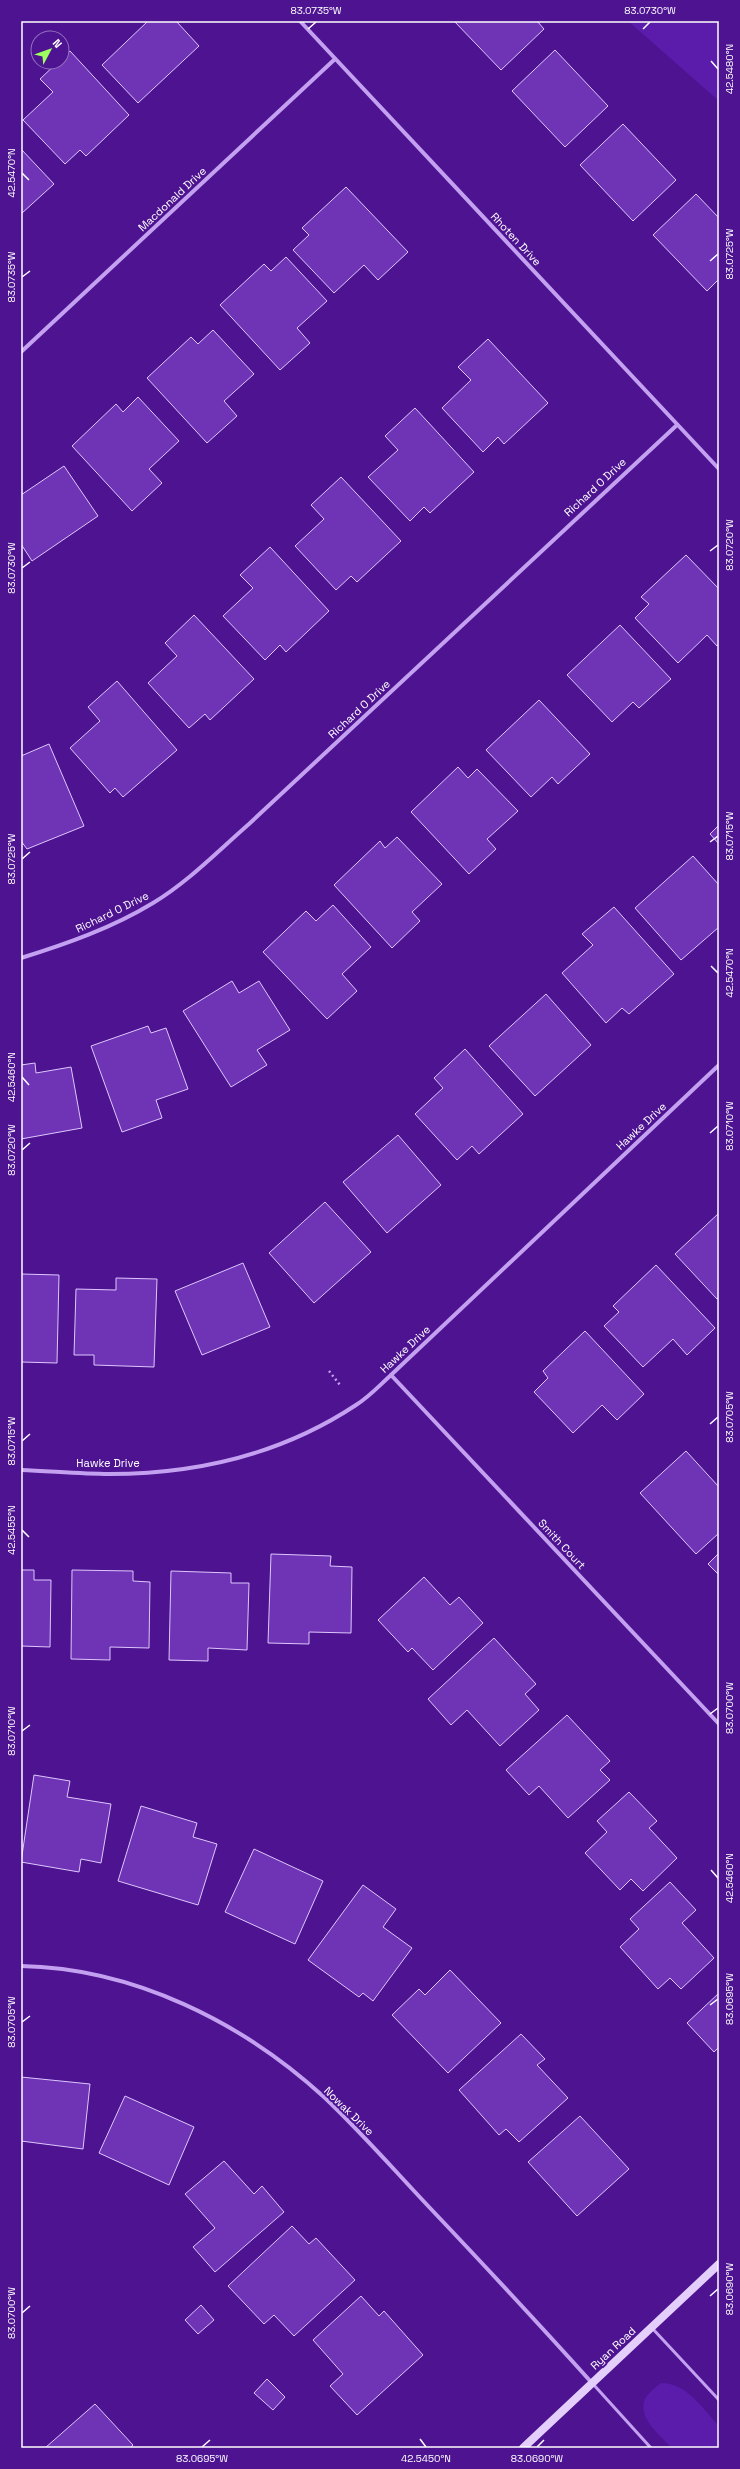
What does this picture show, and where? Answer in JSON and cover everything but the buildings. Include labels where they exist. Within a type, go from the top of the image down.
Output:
[{"type":"main road","name":"Ryan Road","points":[[523,2448],[719,2264]]},
{"type":"street","name":"Rhoten Drive","points":[[300,21],[719,469]]},
{"type":"street","name":"Macdonald Drive","points":[[21,352],[335,59]]},
{"type":"street","name":"Richard O Drive","points":[[21,958],[62,946],[117,922],[152,903],[183,882],[249,824],[677,425]]},
{"type":"street","name":"Hawke Drive","points":[[21,1470],[117,1474],[179,1470],[228,1462],[248,1456],[299,1437],[332,1420],[358,1404],[391,1375],[719,1065]]},
{"type":"street","name":"Smith Court","points":[[391,1375],[719,1724]]},
{"type":"street","name":"Nowak Drive","points":[[21,1966],[82,1973],[131,1984],[174,1999],[216,2020],[268,2052],[323,2097],[374,2148],[592,2383]]},
{"type":"lane","points":[[652,2327],[719,2400]]},
{"type":"lane","points":[[592,2383],[651,2448]]},
{"type":"path","points":[[328,1371],[340,1385]]},
{"type":"shaded area","points":[[628,21],[719,21],[719,101]]},
{"type":"shaded area","points":[[661,2383],[679,2387],[700,2404],[719,2426],[719,2448],[672,2448],[656,2432],[644,2413],[643,2406],[646,2397]]}]
